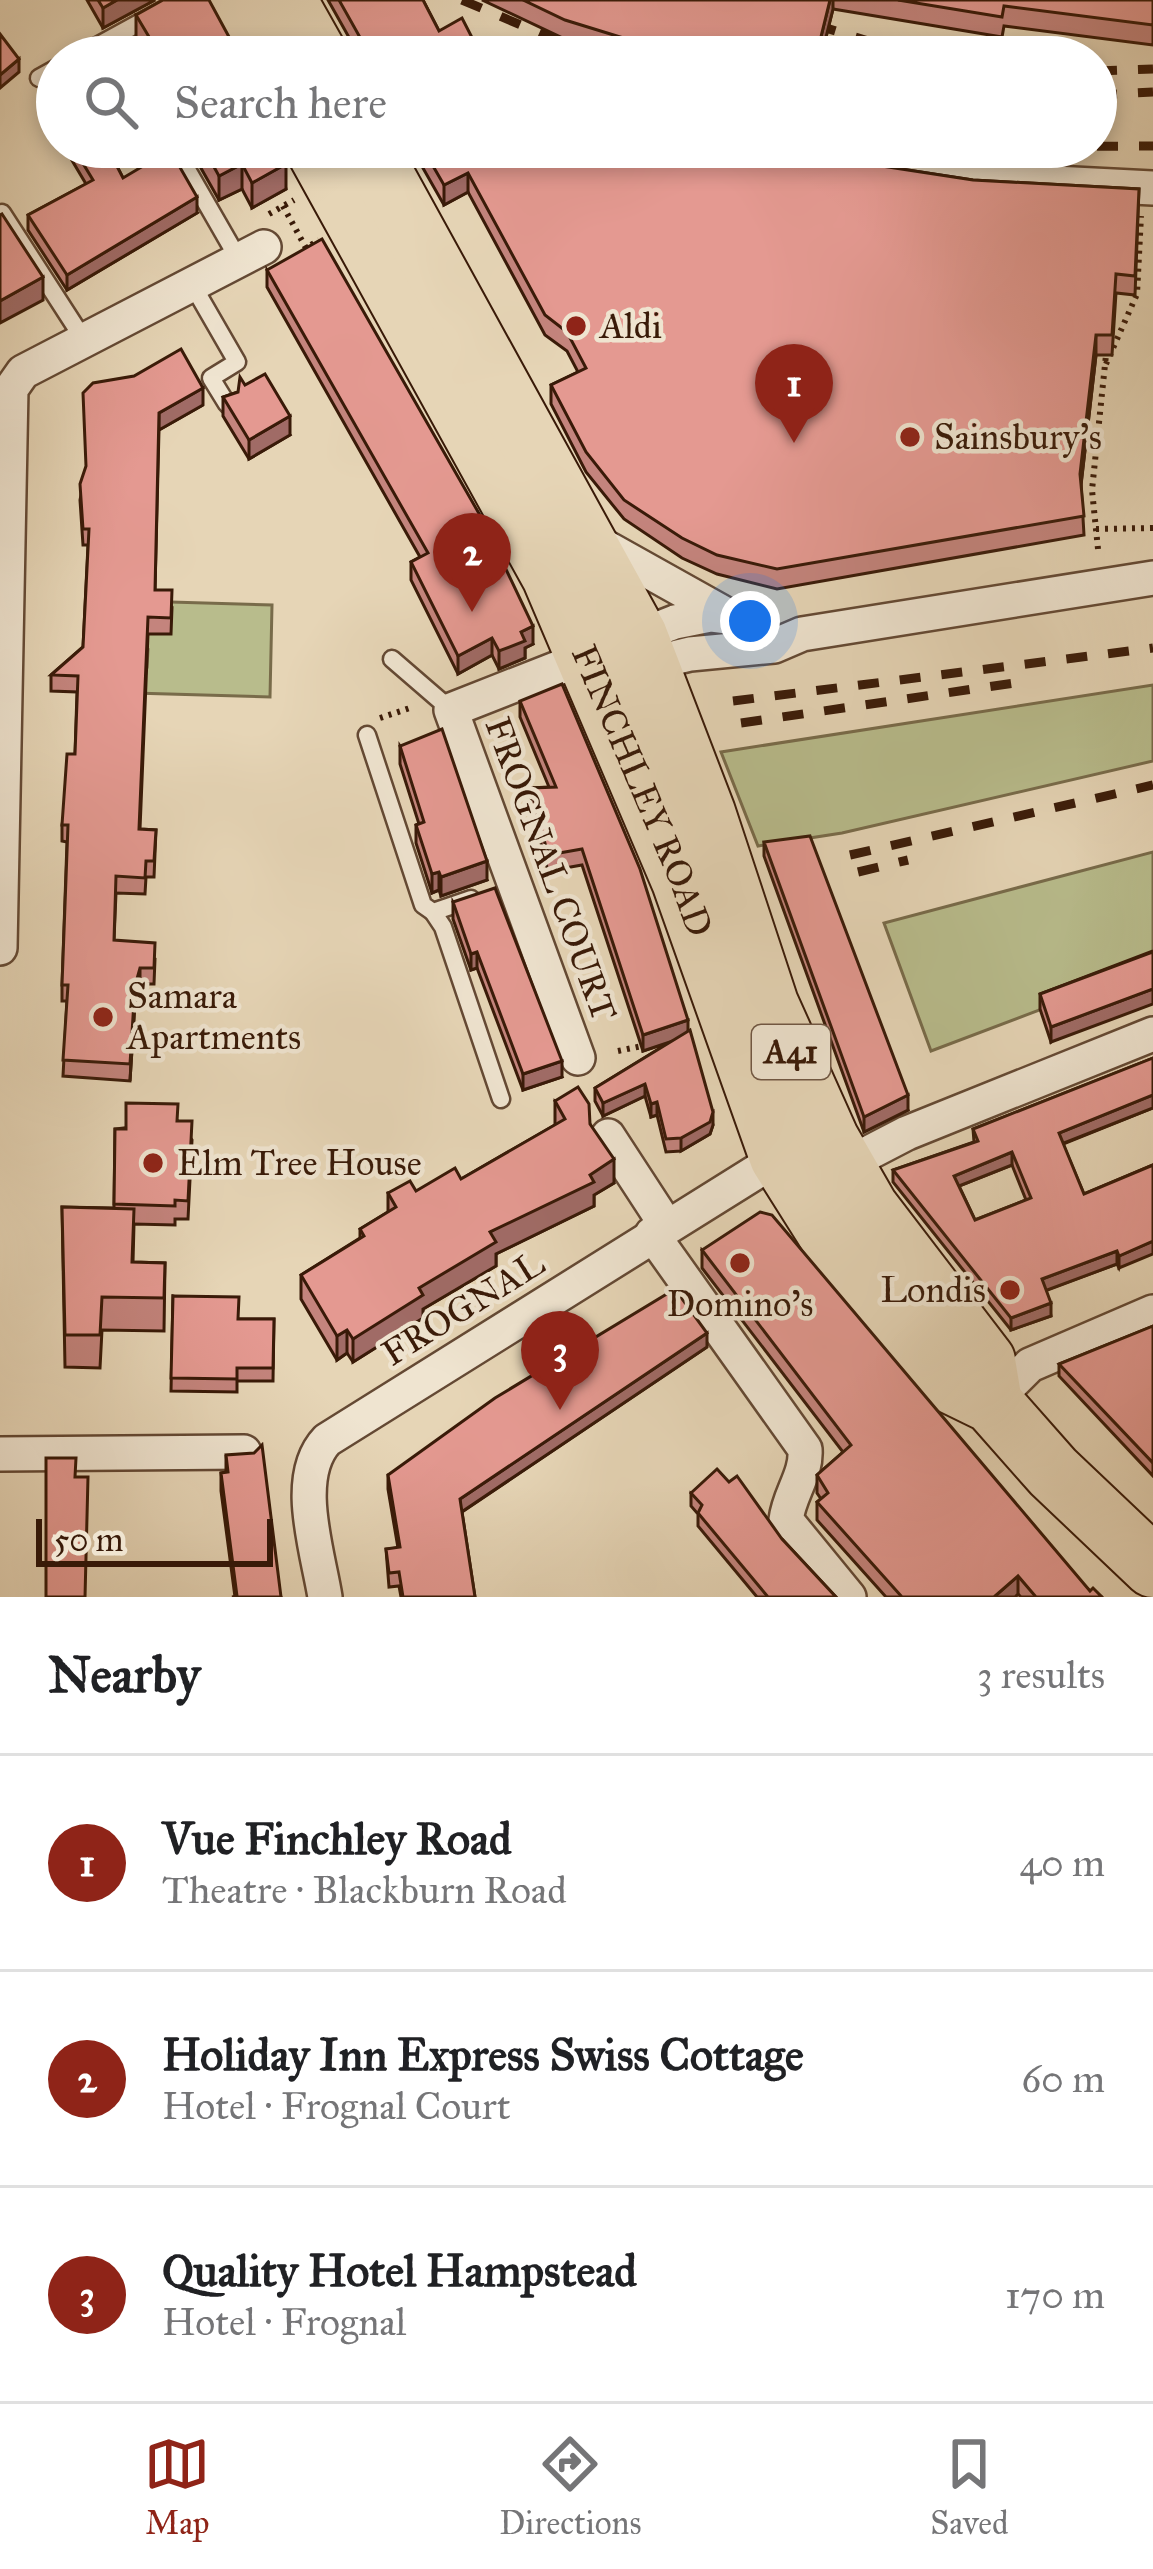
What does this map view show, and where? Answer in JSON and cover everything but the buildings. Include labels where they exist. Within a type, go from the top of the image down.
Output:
[{"type":"highway","points":[[235,0],[255,36]]},
{"type":"highway","points":[[286,0],[306,36]]},
{"type":"highway","name":"FINCHLEY ROAD","points":[[328,168],[541,555],[625,653]]},
{"type":"highway","name":"FINCHLEY ROAD","points":[[380,168],[581,535],[625,653],[736,1024],[807,1171],[875,1296],[951,1383],[992,1402],[1053,1472],[1153,1567]]},
{"type":"street","points":[[893,168],[1146,188]]},
{"type":"street","points":[[0,948],[11,388],[23,372],[251,254]]},
{"type":"street","points":[[581,535],[734,619]]},
{"type":"street","points":[[625,653],[690,654],[775,646],[802,634],[1153,578]]},
{"type":"street","points":[[625,653],[694,616],[734,619],[802,634]]},
{"type":"street","name":"FROGNAL COURT","points":[[578,1058],[518,883],[438,706],[625,653]]},
{"type":"street","name":"FROGNAL","points":[[326,1597],[310,1497],[317,1450],[659,1230],[1153,1034]]},
{"type":"street","points":[[608,1136],[659,1230],[805,1450],[806,1467],[789,1497],[787,1520],[849,1597]]},
{"type":"street","points":[[992,1402],[1030,1365],[1153,1312]]},
{"type":"street","points":[[0,1454],[244,1452]]},
{"type":"lane","points":[[115,36],[181,0]]},
{"type":"lane","points":[[189,168],[251,254]]},
{"type":"lane","points":[[2,213],[83,340]]},
{"type":"lane","points":[[192,284],[237,362],[211,378],[227,404]]},
{"type":"lane","points":[[392,659],[438,706]]},
{"type":"lane","points":[[367,736],[423,905],[443,927],[501,1099]]},
{"type":"lane","points":[[433,912],[518,883]]},
{"type":"path","points":[[1105,365],[1137,294],[1146,188]]},
{"type":"path","points":[[283,206],[307,251]]},
{"type":"path","points":[[1099,549],[1092,490],[1106,355]]},
{"type":"path","points":[[1096,529],[1153,528]]},
{"type":"path","points":[[380,718],[438,706]]},
{"type":"path","points":[[618,1051],[641,1046]]},
{"type":"green space","points":[[136,601],[272,605],[270,697],[134,693],[134,668],[147,667],[148,649],[135,635]]},
{"type":"green space","points":[[1153,685],[1153,761],[842,833],[758,846],[721,752]]},
{"type":"green space","points":[[1153,852],[1153,967],[931,1051],[884,923]]},
{"type":"railway","points":[[462,0],[547,36]]},
{"type":"railway","points":[[735,0],[852,36]]},
{"type":"railway","points":[[1117,70],[1153,69]]},
{"type":"railway","points":[[1117,94],[1153,92]]},
{"type":"railway","points":[[1117,146],[1153,146]]},
{"type":"railway","points":[[733,701],[1153,648]]},
{"type":"railway","points":[[741,723],[1028,681]]},
{"type":"railway","points":[[850,855],[1153,785]]},
{"type":"railway","points":[[858,872],[908,860]]},
{"type":"place","name":"Aldi","points":[[576,326]]},
{"type":"place","name":"Sainsbury's","points":[[910,437]]},
{"type":"place","name":"Vue Finchley Road","points":[[794,443]]},
{"type":"place","name":"Holiday Inn Express Swiss Cottage","points":[[472,612]]},
{"type":"place","name":"Samara Apartments","points":[[103,1017]]},
{"type":"place","name":"Elm Tree House","points":[[153,1163]]},
{"type":"place","name":"Domino's","points":[[740,1263]]},
{"type":"place","name":"Londis","points":[[1010,1290]]},
{"type":"place","name":"Quality Hotel Hampstead","points":[[560,1410]]}]
